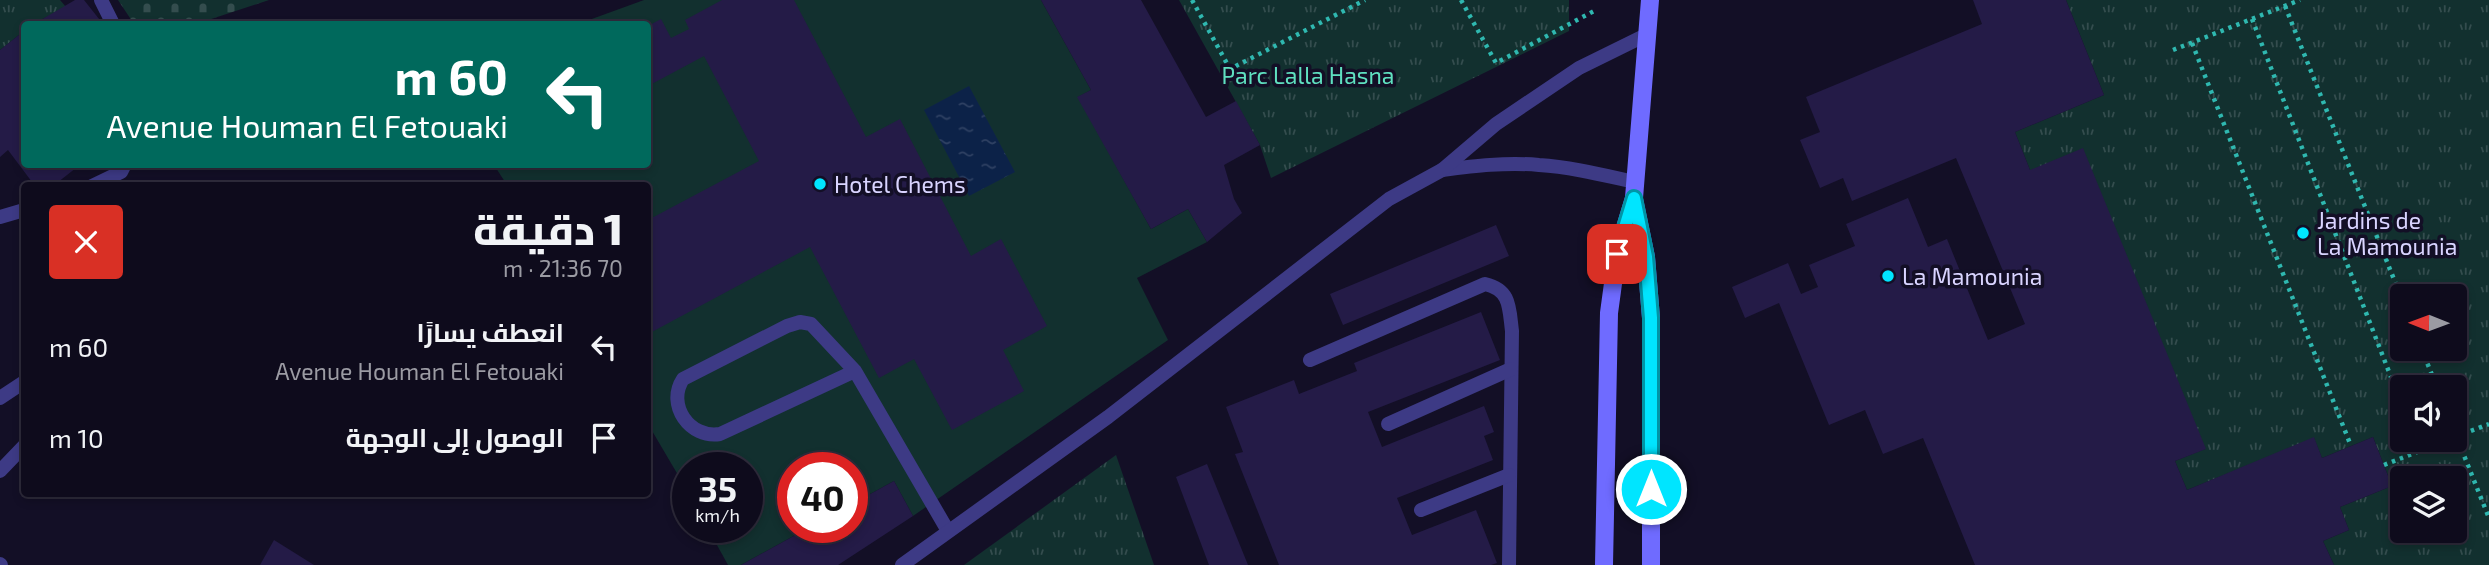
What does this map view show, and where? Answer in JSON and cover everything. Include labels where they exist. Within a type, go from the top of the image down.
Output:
[{"type":"street","points":[[1604,565],[1609,313],[1617,254],[1634,190],[1650,0]]},
{"type":"street","points":[[1634,190],[1646,257],[1651,318],[1651,565]]},
{"type":"lane","points":[[102,0],[112,21]]},
{"type":"lane","points":[[902,565],[1108,417],[1389,199],[1442,170],[1496,124],[1579,68],[1646,35]]},
{"type":"lane","points":[[1442,170],[1493,164],[1537,165],[1565,168],[1634,190]]},
{"type":"lane","points":[[100,182],[121,172],[123,168]]},
{"type":"lane","points":[[0,217],[21,211]]},
{"type":"lane","points":[[1310,360],[1485,284],[1497,286],[1504,293],[1512,331],[1508,565]]},
{"type":"lane","points":[[855,371],[720,434],[709,436],[695,430],[686,421],[676,400],[678,387],[683,379],[788,326],[800,322],[811,324],[855,371],[948,531]]},
{"type":"lane","points":[[1388,424],[1511,369]]},
{"type":"lane","points":[[0,398],[21,384]]},
{"type":"lane","points":[[0,471],[21,449]]},
{"type":"lane","points":[[1421,510],[1509,475]]},
{"type":"path","points":[[1192,0],[1230,69],[1365,0]]},
{"type":"path","points":[[1461,0],[1496,63],[1594,11]]},
{"type":"path","points":[[2173,50],[2300,0]]},
{"type":"path","points":[[2285,6],[2396,284]]},
{"type":"path","points":[[2252,19],[2390,375]]},
{"type":"path","points":[[2192,43],[2351,446]]},
{"type":"path","points":[[2467,432],[2489,424]]},
{"type":"path","points":[[2384,465],[2416,452]]},
{"type":"path","points":[[2462,452],[2489,518]]},
{"type":"green space","points":[[0,0],[60,0],[66,7],[37,21],[21,21],[21,33],[0,50]]},
{"type":"green space","points":[[118,0],[269,0],[205,21],[132,21]]},
{"type":"green space","points":[[644,0],[1041,0],[1091,90],[1078,97],[1151,229],[1188,209],[1207,242],[1137,278],[1168,340],[913,516],[894,481],[868,495],[868,452],[777,452],[777,543],[781,543],[741,565],[728,565],[716,543],[763,543],[763,452],[672,452],[672,465],[651,429],[651,182],[505,182],[496,168],[651,168],[651,21],[586,21]]},
{"type":"green space","name":"Parc Lalla Hasna","points":[[1179,0],[1569,0],[1569,31],[1271,178],[1260,145]]},
{"type":"green space","name":"Jardins de La Mamounia","points":[[2066,0],[2489,0],[2489,565],[2334,565],[2323,541],[2349,530],[2340,507],[2390,487],[2390,543],[2467,543],[2467,466],[2390,466],[2390,481],[2373,437],[2322,458],[2314,438],[2187,490],[2175,461],[2205,449],[2030,170],[2015,132],[2104,95]]},
{"type":"green space","points":[[1116,455],[1154,565],[964,565]]},
{"type":"water","points":[[969,86],[1015,172],[969,196],[924,110]]},
{"type":"building","points":[[75,0],[84,0],[101,21],[39,21]]},
{"type":"building","points":[[722,0],[794,0],[866,137],[900,119],[971,256],[1001,239],[1047,326],[1003,350],[1024,391],[952,430],[914,359],[879,378],[810,247],[651,332],[651,218],[759,161],[704,56],[651,84],[651,24],[661,19],[671,38],[689,29],[685,20]]},
{"type":"building","points":[[1041,0],[1141,0],[1206,117],[1236,101],[1260,145],[1224,165],[1234,199],[1242,213],[1207,242],[1188,209],[1151,229],[1077,97],[1091,90]]},
{"type":"building","name":"La Mamounia","points":[[1973,0],[2066,0],[2104,95],[2015,132],[2030,170],[2083,148],[2206,449],[2175,461],[2187,490],[2314,437],[2322,458],[2373,437],[2390,487],[2340,507],[2349,530],[2323,541],[2334,565],[1975,565],[1923,438],[1883,454],[1865,410],[1829,425],[1779,303],[1745,318],[1732,287],[1788,263],[1801,294],[1818,287],[1809,265],[1855,246],[1846,224],[1908,198],[1928,247],[1947,239],[1988,340],[2025,324],[1956,158],[1852,201],[1843,178],[1820,188],[1800,140],[1820,132],[1806,97],[1982,24]]},
{"type":"building","points":[[21,33],[21,167],[8,150],[0,157],[0,50]]},
{"type":"building","points":[[22,168],[76,168],[58,182],[32,182]]},
{"type":"building","points":[[1496,225],[1509,256],[1343,325],[1330,294]]},
{"type":"building","points":[[1481,312],[1500,360],[1368,412],[1382,447],[1484,406],[1494,432],[1484,436],[1493,460],[1397,498],[1412,535],[1476,510],[1497,563],[1279,565],[1235,454],[1243,452],[1226,407],[1294,380],[1299,394],[1357,371],[1354,363]]},
{"type":"building","points":[[1207,464],[1248,565],[1209,565],[1176,477]]},
{"type":"building","points":[[894,481],[913,516],[838,565],[741,565],[781,543],[868,543],[868,495]]},
{"type":"building","points":[[274,540],[314,565],[260,565]]},
{"type":"place","name":"Hotel Chems","points":[[820,184]]},
{"type":"place","name":"Jardins de La Mamounia","points":[[2303,233]]},
{"type":"place","name":"La Mamounia","points":[[1888,276]]},
{"type":"route","points":[[1617,254],[1634,198],[1646,257],[1651,318],[1651,489]]}]
